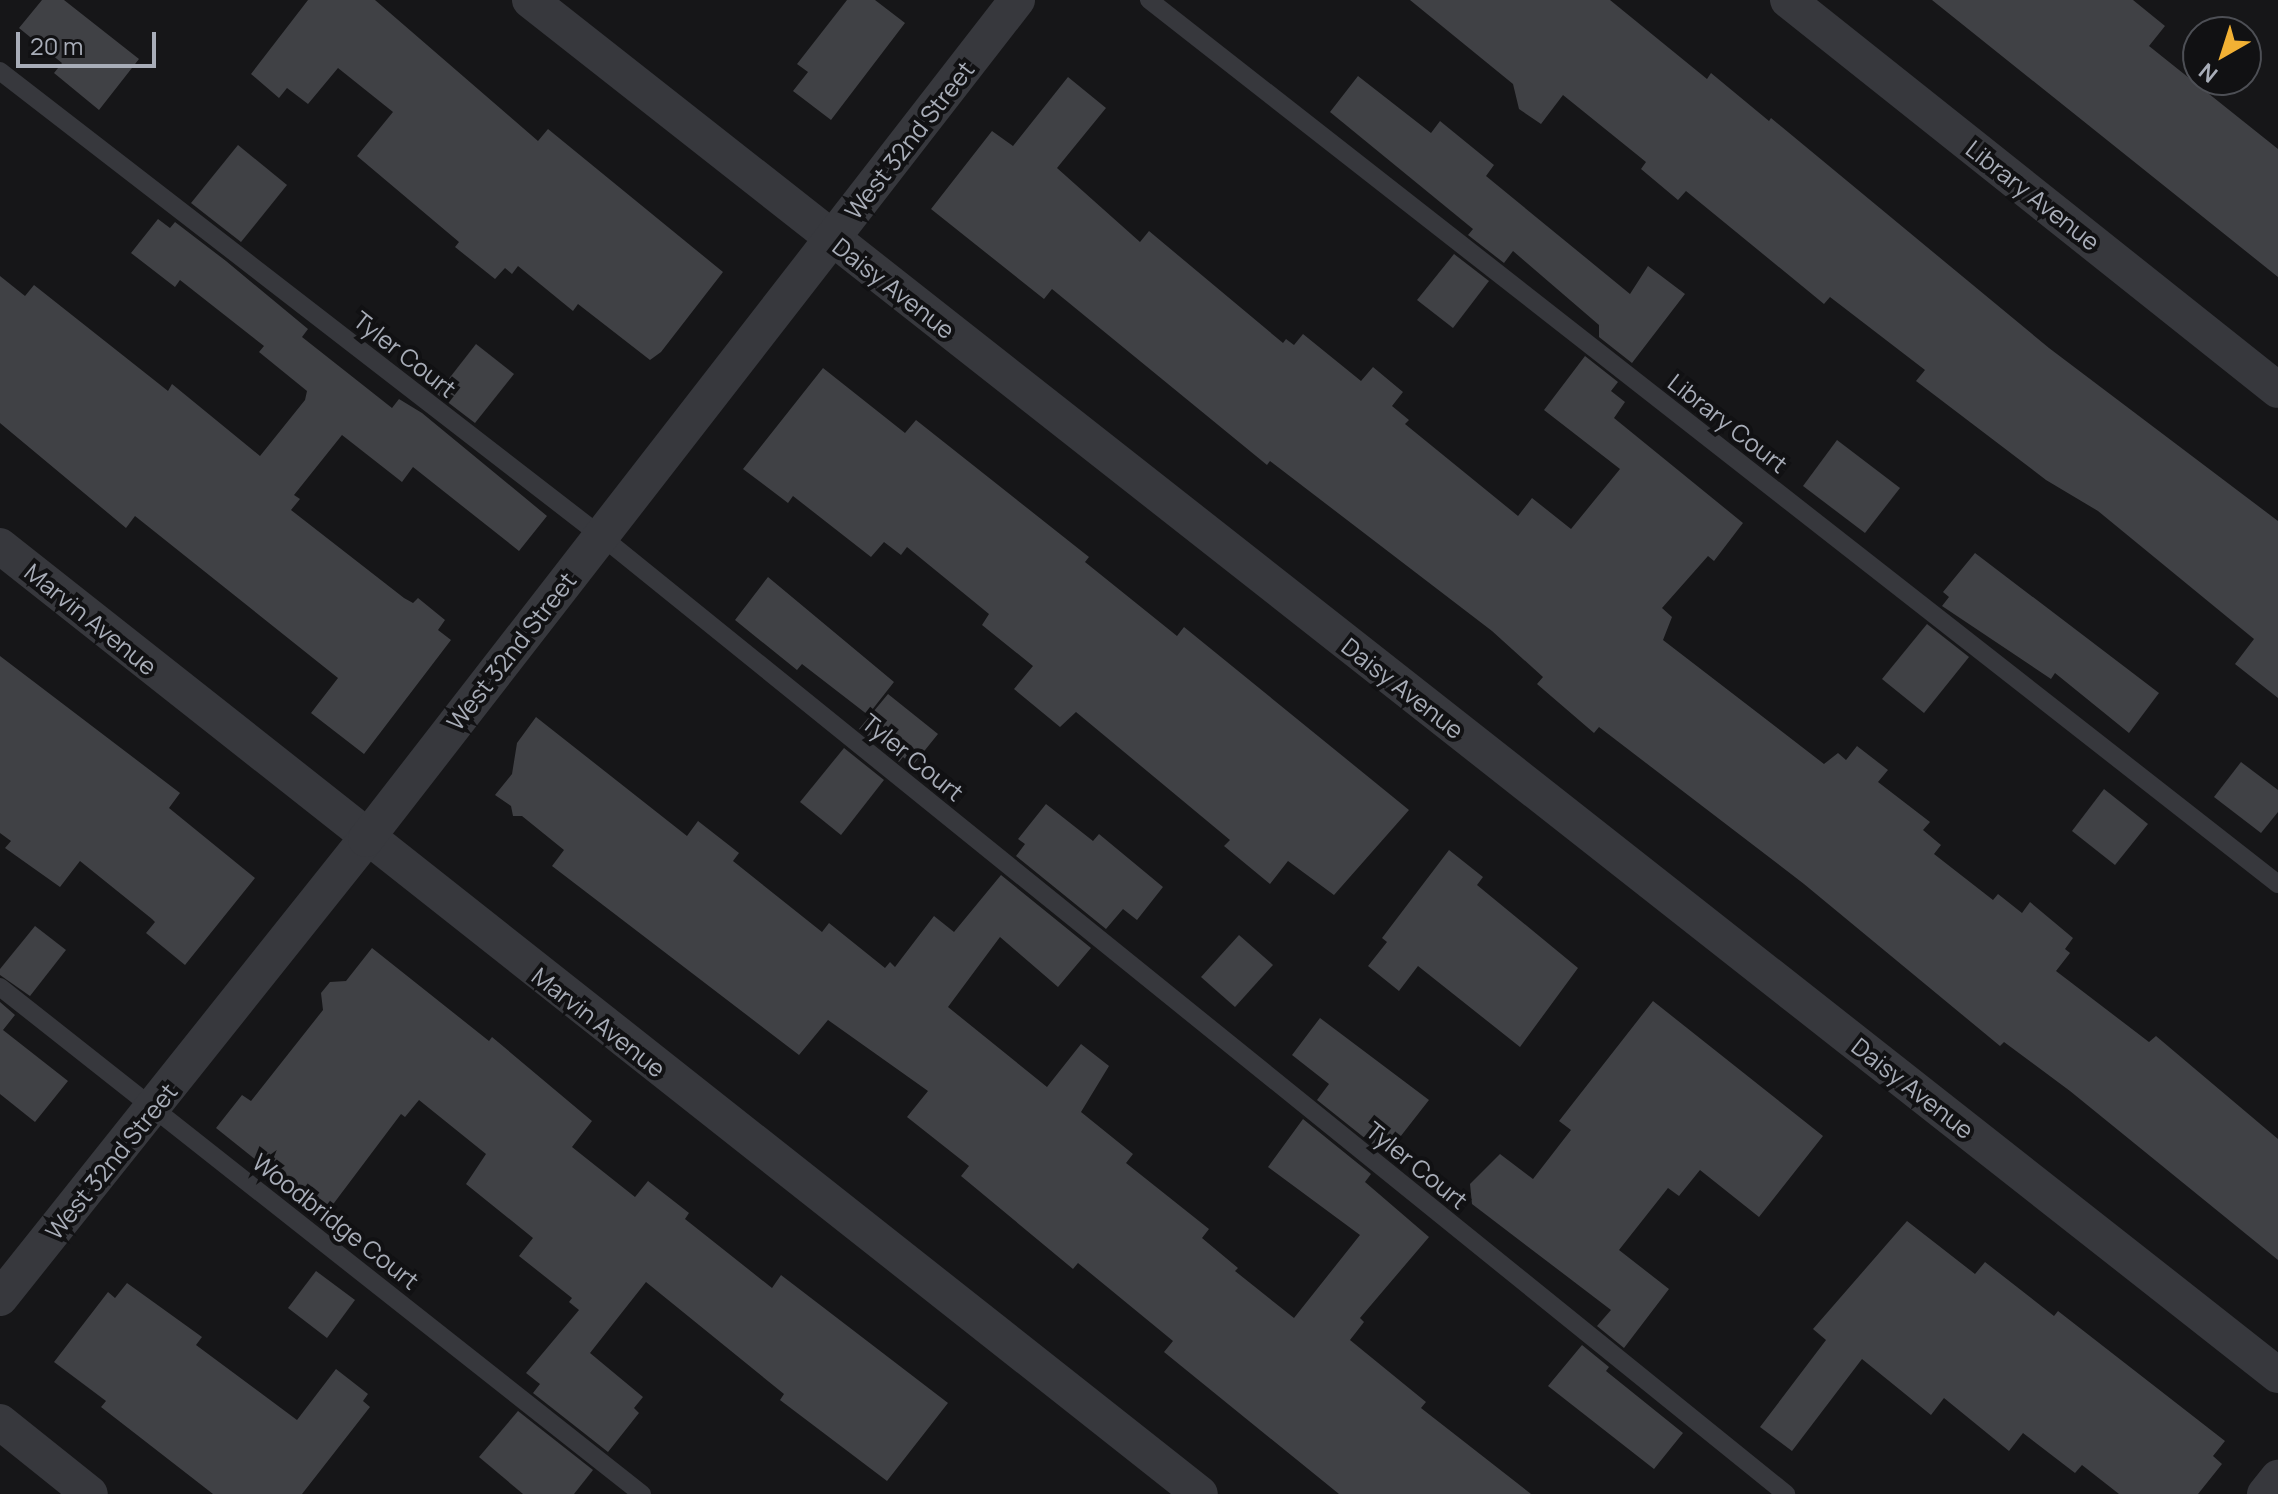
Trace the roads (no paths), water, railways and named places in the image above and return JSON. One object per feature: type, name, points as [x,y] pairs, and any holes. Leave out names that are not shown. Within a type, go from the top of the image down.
[{"type":"street","name":"Daisy Avenue","points":[[530,0],[2278,1375]]},
{"type":"street","name":"West 32nd Street","points":[[0,1298],[366,839],[1017,0]]},
{"type":"street","name":"Library Avenue","points":[[1788,0],[2278,390]]},
{"type":"street","name":"Marvin Avenue","points":[[0,546],[366,839],[1200,1494]]},
{"type":"street","points":[[0,1422],[90,1494]]},
{"type":"street","points":[[2265,1494],[2278,1478]]},
{"type":"lane","name":"Library Court","points":[[1149,0],[2278,884]]},
{"type":"lane","name":"Tyler Court","points":[[0,71],[601,536],[1786,1494]]},
{"type":"lane","name":"Woodbridge Court","points":[[0,987],[642,1494]]}]
